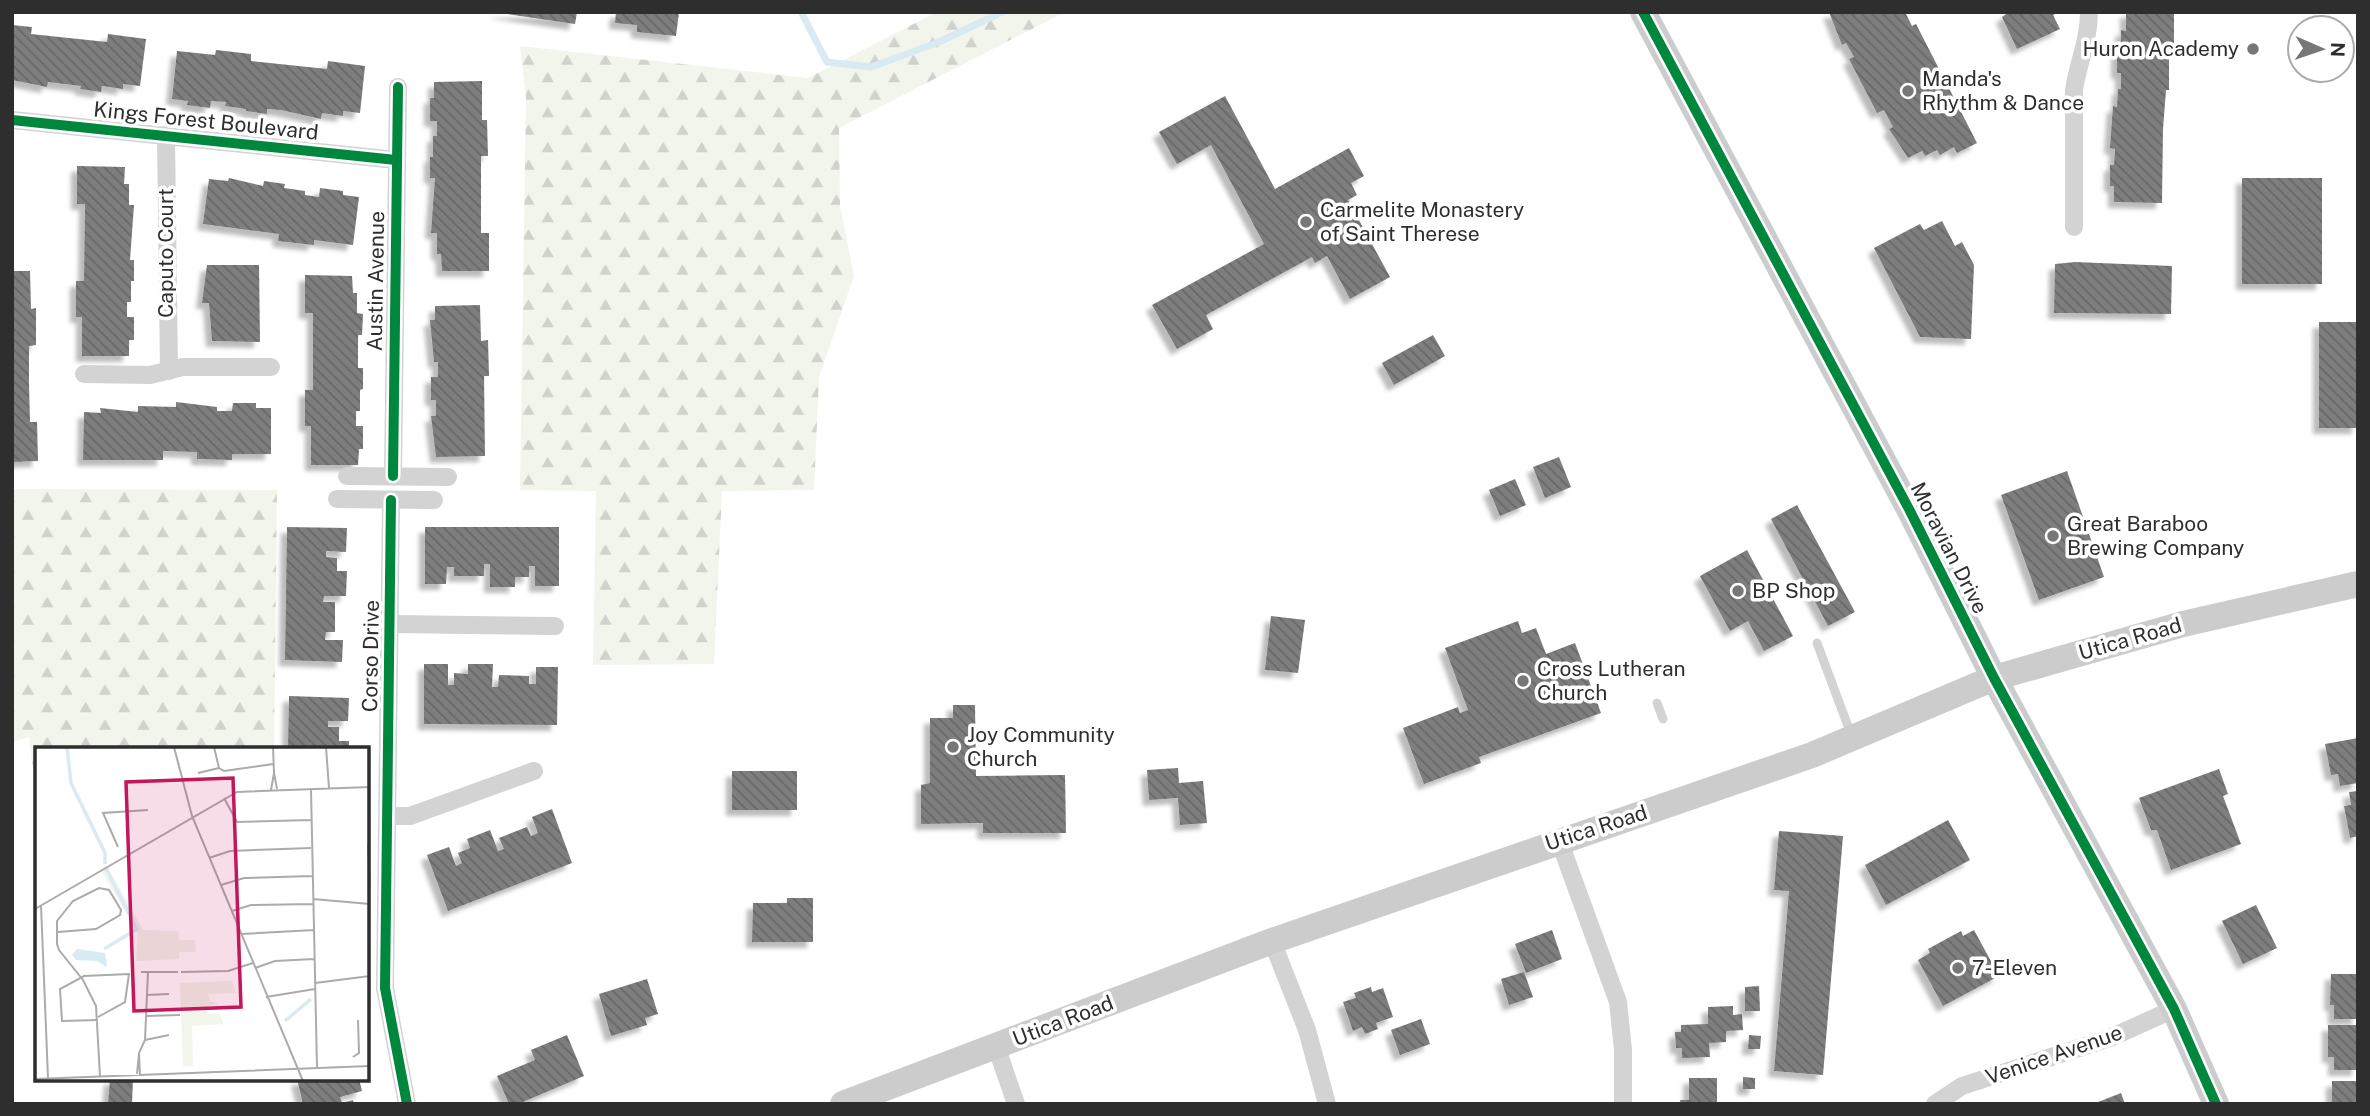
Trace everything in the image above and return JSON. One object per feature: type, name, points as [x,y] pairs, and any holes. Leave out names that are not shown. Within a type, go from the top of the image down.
[{"type":"main road","name":"Moravian Drive","points":[[1643,12],[1909,509],[1994,678],[2174,1009],[2216,1104]]},
{"type":"main road","name":"Utica Road","points":[[843,1104],[1272,941],[1559,840],[1680,801],[1852,738],[1994,678],[2183,624],[2358,584]]},
{"type":"street","points":[[2074,227],[2074,90],[2077,70],[2086,47],[2089,12]]},
{"type":"street","name":"Austin Avenue","points":[[393,476],[398,87]]},
{"type":"street","name":"Kings Forest Boulevard","points":[[12,120],[396,160]]},
{"type":"street","name":"Caputo Court","points":[[166,135],[169,371]]},
{"type":"street","points":[[84,374],[150,375],[183,367],[271,367]]},
{"type":"street","points":[[346,475],[447,477]]},
{"type":"street","points":[[337,499],[434,500]]},
{"type":"street","name":"Corso Drive","points":[[391,500],[385,988],[407,1104]]},
{"type":"street","name":"Corso Drive","points":[[391,624],[555,626]]},
{"type":"street","points":[[388,816],[410,816],[534,771]]},
{"type":"street","points":[[1559,840],[1618,1002],[1623,1051],[1623,1104]]},
{"type":"street","points":[[1272,941],[1307,1030],[1328,1104]]},
{"type":"street","name":"Venice Avenue","points":[[1935,1104],[1962,1086],[2110,1038],[2174,1009]]},
{"type":"street","points":[[996,1046],[1016,1104]]},
{"type":"lane","points":[[1817,643],[1852,738]]},
{"type":"lane","points":[[1657,703],[1663,719]]},
{"type":"green space","points":[[937,12],[1065,12],[839,128],[840,205],[854,276],[819,377],[814,490],[722,491],[714,664],[593,665],[596,491],[520,490],[526,97],[520,46],[808,78]]},
{"type":"green space","points":[[12,489],[277,490],[274,747],[35,747],[35,787],[29,737],[12,742]]},
{"type":"building","points":[[494,12],[577,12],[575,24]]},
{"type":"building","points":[[616,12],[679,12],[676,36],[637,32],[637,25],[615,23]]},
{"type":"building","name":"Manda's Rhythm & Dance","points":[[1829,12],[1905,12],[1912,26],[1916,24],[1977,143],[1957,153],[1954,147],[1940,155],[1937,150],[1925,156],[1922,151],[1908,158],[1889,129],[1893,127],[1884,110],[1877,113],[1849,59],[1854,57],[1846,43],[1842,45]]},
{"type":"building","points":[[2009,12],[2060,12],[2053,15],[2060,29],[2017,49],[2002,17]]},
{"type":"building","points":[[2126,12],[2174,12],[2174,52],[2169,52],[2169,90],[2166,90],[2163,129],[2162,203],[2114,202],[2114,186],[2110,186],[2110,165],[2114,165],[2115,149],[2110,148],[2113,106],[2117,107],[2118,89],[2121,89],[2121,73],[2117,73],[2117,52],[2121,52],[2121,30],[2126,31]]},
{"type":"building","points":[[12,25],[32,27],[31,34],[107,42],[108,34],[146,39],[140,86],[123,84],[123,89],[102,86],[101,92],[80,89],[81,86],[48,82],[47,87],[12,80]]},
{"type":"building","points":[[216,50],[251,54],[251,61],[327,69],[328,61],[365,66],[360,113],[343,111],[343,116],[322,113],[321,119],[281,110],[267,109],[267,114],[246,111],[225,106],[226,102],[211,101],[210,108],[187,105],[188,101],[172,99],[177,51],[215,55]]},
{"type":"building","points":[[482,81],[482,120],[487,120],[488,156],[481,156],[481,233],[489,233],[489,271],[442,271],[441,254],[437,254],[437,233],[431,233],[435,178],[430,178],[430,157],[433,157],[433,136],[437,136],[437,121],[430,121],[430,98],[434,98],[434,82]]},
{"type":"building","name":"Carmelite Monastery of Saint Therese","points":[[1225,96],[1275,189],[1349,148],[1364,176],[1351,183],[1357,195],[1348,200],[1390,277],[1350,299],[1327,256],[1315,263],[1312,257],[1206,315],[1213,329],[1177,349],[1152,305],[1264,244],[1211,145],[1177,164],[1159,132]]},
{"type":"building","points":[[77,166],[125,167],[124,184],[129,184],[129,205],[134,205],[130,260],[134,260],[134,281],[131,281],[131,302],[127,302],[127,317],[134,317],[134,340],[129,340],[129,356],[82,356],[82,317],[76,317],[76,281],[84,281],[85,204],[77,204]]},
{"type":"building","points":[[229,178],[263,186],[264,181],[285,184],[284,188],[305,191],[305,195],[319,197],[320,188],[343,191],[343,195],[359,197],[353,245],[314,240],[314,245],[278,241],[279,234],[203,224],[209,179],[228,181]]},
{"type":"building","points":[[2242,178],[2322,178],[2322,284],[2242,284]]},
{"type":"building","points":[[1942,221],[1955,246],[1962,242],[1974,265],[1971,339],[1920,337],[1874,248],[1920,224],[1924,230]]},
{"type":"building","points":[[2075,262],[2172,266],[2171,314],[2054,313],[2055,264]]},
{"type":"building","points":[[207,265],[259,265],[260,342],[212,341],[209,303],[202,303]]},
{"type":"building","points":[[12,271],[30,271],[31,309],[36,308],[36,345],[29,346],[29,384],[30,422],[37,422],[38,461],[12,462]]},
{"type":"building","points":[[305,275],[352,276],[353,293],[357,293],[357,313],[363,314],[362,335],[358,335],[358,368],[363,368],[363,389],[360,390],[360,411],[356,411],[356,426],[363,426],[363,449],[359,449],[358,465],[311,465],[311,426],[305,426],[305,390],[313,390],[313,313],[305,313]]},
{"type":"building","points":[[480,305],[481,341],[488,340],[489,376],[484,376],[485,456],[436,457],[431,416],[436,416],[436,400],[431,400],[431,377],[438,377],[438,362],[434,362],[430,320],[435,320],[435,306]]},
{"type":"building","points":[[2319,322],[2358,322],[2358,428],[2319,428]]},
{"type":"building","points":[[1433,335],[1445,356],[1394,385],[1382,363]]},
{"type":"building","points":[[176,402],[217,407],[217,411],[232,411],[233,403],[256,403],[256,408],[271,408],[271,454],[232,454],[232,460],[197,459],[197,452],[163,451],[163,460],[83,460],[84,412],[101,413],[100,408],[138,412],[138,406],[176,407]]},
{"type":"building","points":[[1559,457],[1571,487],[1545,498],[1533,467]]},
{"type":"building","name":"Great Baraboo Brewing Company","points":[[2067,471],[2104,577],[2039,600],[2001,495]]},
{"type":"building","points":[[1515,479],[1526,505],[1500,516],[1489,490]]},
{"type":"building","points":[[1797,505],[1855,612],[1828,626],[1771,519]]},
{"type":"building","points":[[287,527],[347,528],[346,552],[326,551],[326,557],[337,558],[337,571],[347,571],[346,596],[324,596],[323,602],[335,602],[335,632],[326,632],[325,640],[343,640],[342,662],[285,660]]},
{"type":"building","points":[[425,527],[559,527],[559,586],[535,586],[535,566],[529,566],[529,577],[515,577],[515,587],[490,587],[490,564],[484,564],[484,576],[454,576],[454,567],[447,567],[446,584],[425,584]]},
{"type":"building","name":"BP Shop","points":[[1747,550],[1793,636],[1764,651],[1748,621],[1730,631],[1700,576]]},
{"type":"building","points":[[1271,616],[1305,620],[1298,673],[1265,670]]},
{"type":"building","name":"Cross Lutheran Church","points":[[1518,621],[1522,633],[1536,628],[1546,654],[1575,643],[1601,713],[1479,757],[1481,763],[1424,784],[1403,728],[1458,707],[1460,713],[1468,710],[1445,648]]},
{"type":"building","points":[[424,664],[448,664],[448,685],[454,685],[454,673],[468,674],[468,664],[493,664],[492,687],[498,687],[499,675],[529,676],[529,684],[536,684],[536,667],[558,667],[557,725],[424,724]]},
{"type":"building","points":[[289,696],[349,698],[348,721],[328,721],[328,727],[339,727],[339,741],[349,741],[349,747],[288,747]]},
{"type":"building","name":"Joy Community Church","points":[[953,705],[975,705],[976,776],[1065,775],[1066,833],[983,833],[983,823],[921,824],[921,785],[930,783],[930,718],[953,718]]},
{"type":"building","points":[[2358,738],[2358,783],[2340,786],[2338,774],[2331,775],[2325,744]]},
{"type":"building","points":[[1178,768],[1179,783],[1203,781],[1207,823],[1180,825],[1178,798],[1149,800],[1147,770]]},
{"type":"building","points":[[2219,769],[2228,794],[2223,796],[2241,844],[2171,870],[2157,830],[2151,830],[2139,798]]},
{"type":"building","points":[[732,771],[797,771],[797,810],[732,810]]},
{"type":"building","points":[[2358,791],[2358,836],[2350,838],[2344,806],[2351,805],[2349,792]]},
{"type":"building","points":[[552,809],[572,863],[448,911],[427,855],[449,847],[456,866],[462,863],[458,853],[470,848],[467,839],[490,830],[498,851],[504,849],[499,838],[527,827],[531,836],[538,833],[532,817]]},
{"type":"building","points":[[1948,820],[1970,860],[1886,905],[1865,865]]},
{"type":"building","points":[[1779,831],[1843,836],[1823,1075],[1774,1071],[1789,891],[1774,890]]},
{"type":"building","points":[[787,898],[813,898],[813,942],[752,942],[753,903],[787,903]]},
{"type":"building","points":[[2256,905],[2277,948],[2243,964],[2222,921]]},
{"type":"building","points":[[1552,930],[1562,959],[1526,973],[1515,944]]},
{"type":"building","name":"7-Eleven","points":[[1974,930],[1999,976],[1943,1006],[1918,960],[1930,953],[1928,949],[1961,931],[1963,936]]},
{"type":"building","points":[[1524,972],[1533,997],[1509,1005],[1501,979]]},
{"type":"building","points":[[2331,974],[2358,974],[2358,1019],[2334,1019],[2334,1005],[2330,1005]]},
{"type":"building","points":[[647,979],[658,1014],[645,1018],[647,1025],[611,1036],[599,994]]},
{"type":"building","points":[[1759,986],[1760,1011],[1745,1011],[1745,987]]},
{"type":"building","points":[[1371,987],[1372,992],[1383,988],[1393,1017],[1376,1023],[1378,1029],[1365,1034],[1362,1027],[1353,1031],[1343,1002],[1356,998],[1354,993]]},
{"type":"building","points":[[1733,1006],[1733,1015],[1742,1014],[1743,1030],[1726,1031],[1726,1042],[1709,1043],[1710,1057],[1682,1058],[1682,1048],[1676,1048],[1675,1032],[1681,1032],[1681,1025],[1708,1024],[1708,1007]]},
{"type":"building","points":[[1421,1019],[1430,1044],[1400,1055],[1391,1030]]},
{"type":"building","points":[[2328,1025],[2358,1025],[2358,1070],[2334,1070],[2334,1057],[2328,1057]]},
{"type":"building","points":[[567,1035],[584,1076],[518,1104],[509,1104],[497,1076],[535,1060],[531,1050]]},
{"type":"building","points":[[1749,1035],[1761,1036],[1760,1049],[1748,1049]]},
{"type":"building","points":[[1743,1077],[1755,1078],[1755,1089],[1743,1089]]},
{"type":"building","points":[[1689,1078],[1717,1078],[1717,1102],[1681,1104],[1680,1100],[1689,1100]]},
{"type":"building","points":[[110,1081],[133,1081],[132,1104],[108,1104]]},
{"type":"building","points":[[297,1081],[360,1081],[362,1091],[340,1097],[342,1103],[353,1100],[354,1104],[303,1104]]},
{"type":"building","points":[[2332,1081],[2358,1081],[2358,1104],[2332,1104]]},
{"type":"building","points":[[2121,1093],[2125,1104],[2093,1104]]},
{"type":"waterway","points":[[801,12],[827,62],[871,67],[939,42],[1002,12]]},
{"type":"cycle path","points":[[1643,12],[1909,509],[1994,678],[2174,1009],[2216,1104]]},
{"type":"cycle path","points":[[393,476],[398,87]]},
{"type":"cycle path","points":[[12,120],[396,160]]},
{"type":"cycle path","points":[[391,500],[385,988],[407,1104]]},
{"type":"place","name":"Huron Academy","points":[[2253,49]]},
{"type":"place","name":"Manda's Rhythm & Dance","points":[[1908,91]]},
{"type":"place","name":"Carmelite Monastery of Saint Therese","points":[[1306,222]]},
{"type":"place","name":"Great Baraboo Brewing Company","points":[[2053,536]]},
{"type":"place","name":"BP Shop","points":[[1738,591]]},
{"type":"place","name":"Cross Lutheran Church","points":[[1523,681]]},
{"type":"place","name":"Joy Community Church","points":[[953,747]]},
{"type":"place","name":"7-Eleven","points":[[1958,968]]}]
